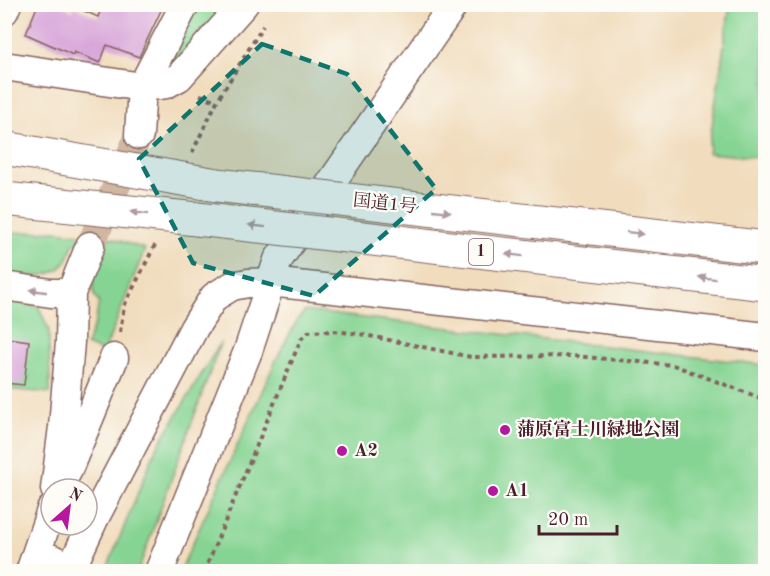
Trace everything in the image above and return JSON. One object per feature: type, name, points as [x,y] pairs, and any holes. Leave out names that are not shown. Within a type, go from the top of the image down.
[{"type":"highway","points":[[4,148],[217,185]]},
{"type":"highway","name":"国道1号","points":[[4,161],[765,248]]},
{"type":"highway","name":"国道1号","points":[[4,199],[765,284]]},
{"type":"highway","points":[[4,208],[63,205]]},
{"type":"street","points":[[4,11],[7,4]]},
{"type":"street","points":[[185,4],[142,87],[139,135],[174,89],[189,86],[255,13]]},
{"type":"street","points":[[159,572],[248,351],[278,260],[454,4]]},
{"type":"street","points":[[4,66],[142,87],[166,84],[189,86]]},
{"type":"street","points":[[58,477],[70,342],[71,293],[90,246]]},
{"type":"street","points":[[42,537],[34,562],[72,567],[100,508],[194,328],[214,297],[232,286],[270,282],[765,337]]},
{"type":"street","points":[[4,286],[51,293],[71,293]]},
{"type":"street","points":[[62,477],[114,358]]},
{"type":"path","points":[[191,156],[255,13]]},
{"type":"path","points":[[189,86],[217,101]]},
{"type":"path","points":[[124,306],[155,244]]},
{"type":"path","points":[[204,572],[301,339],[308,332],[333,331],[360,334],[471,357],[574,356],[673,365],[765,400]]},
{"type":"highlighted area","points":[[262,44],[347,74],[436,189],[314,296],[193,263],[139,159]]},
{"type":"green space","points":[[199,5],[229,5],[166,74],[168,59]]},
{"type":"green space","points":[[730,5],[765,5],[765,158],[708,153]]},
{"type":"green space","points":[[56,231],[112,238],[145,249],[104,352],[86,345],[95,323],[99,303],[94,295],[93,278],[106,244],[73,243],[64,265],[48,274],[5,275],[5,233]]},
{"type":"green space","points":[[4,300],[39,307],[49,331],[50,393],[5,389]]},
{"type":"green space","name":"蒲原富士川緑地公園","points":[[305,311],[765,365],[765,571],[180,571],[277,358],[298,319]]},
{"type":"green space","points":[[221,342],[138,571],[106,571],[155,451]]},
{"type":"building","points":[[38,4],[58,4],[73,11],[75,7],[98,17],[103,4],[164,4],[139,57],[107,45],[100,63],[74,52],[73,55],[26,34]]},
{"type":"building","points":[[7,338],[29,341],[24,385],[4,383]]},
{"type":"tunnel","points":[[90,246],[139,135]]},
{"type":"place","name":"蒲原富士川緑地公園","points":[[505,430]]},
{"type":"place","name":"A2","points":[[342,451]]},
{"type":"place","name":"A1","points":[[493,491]]}]
